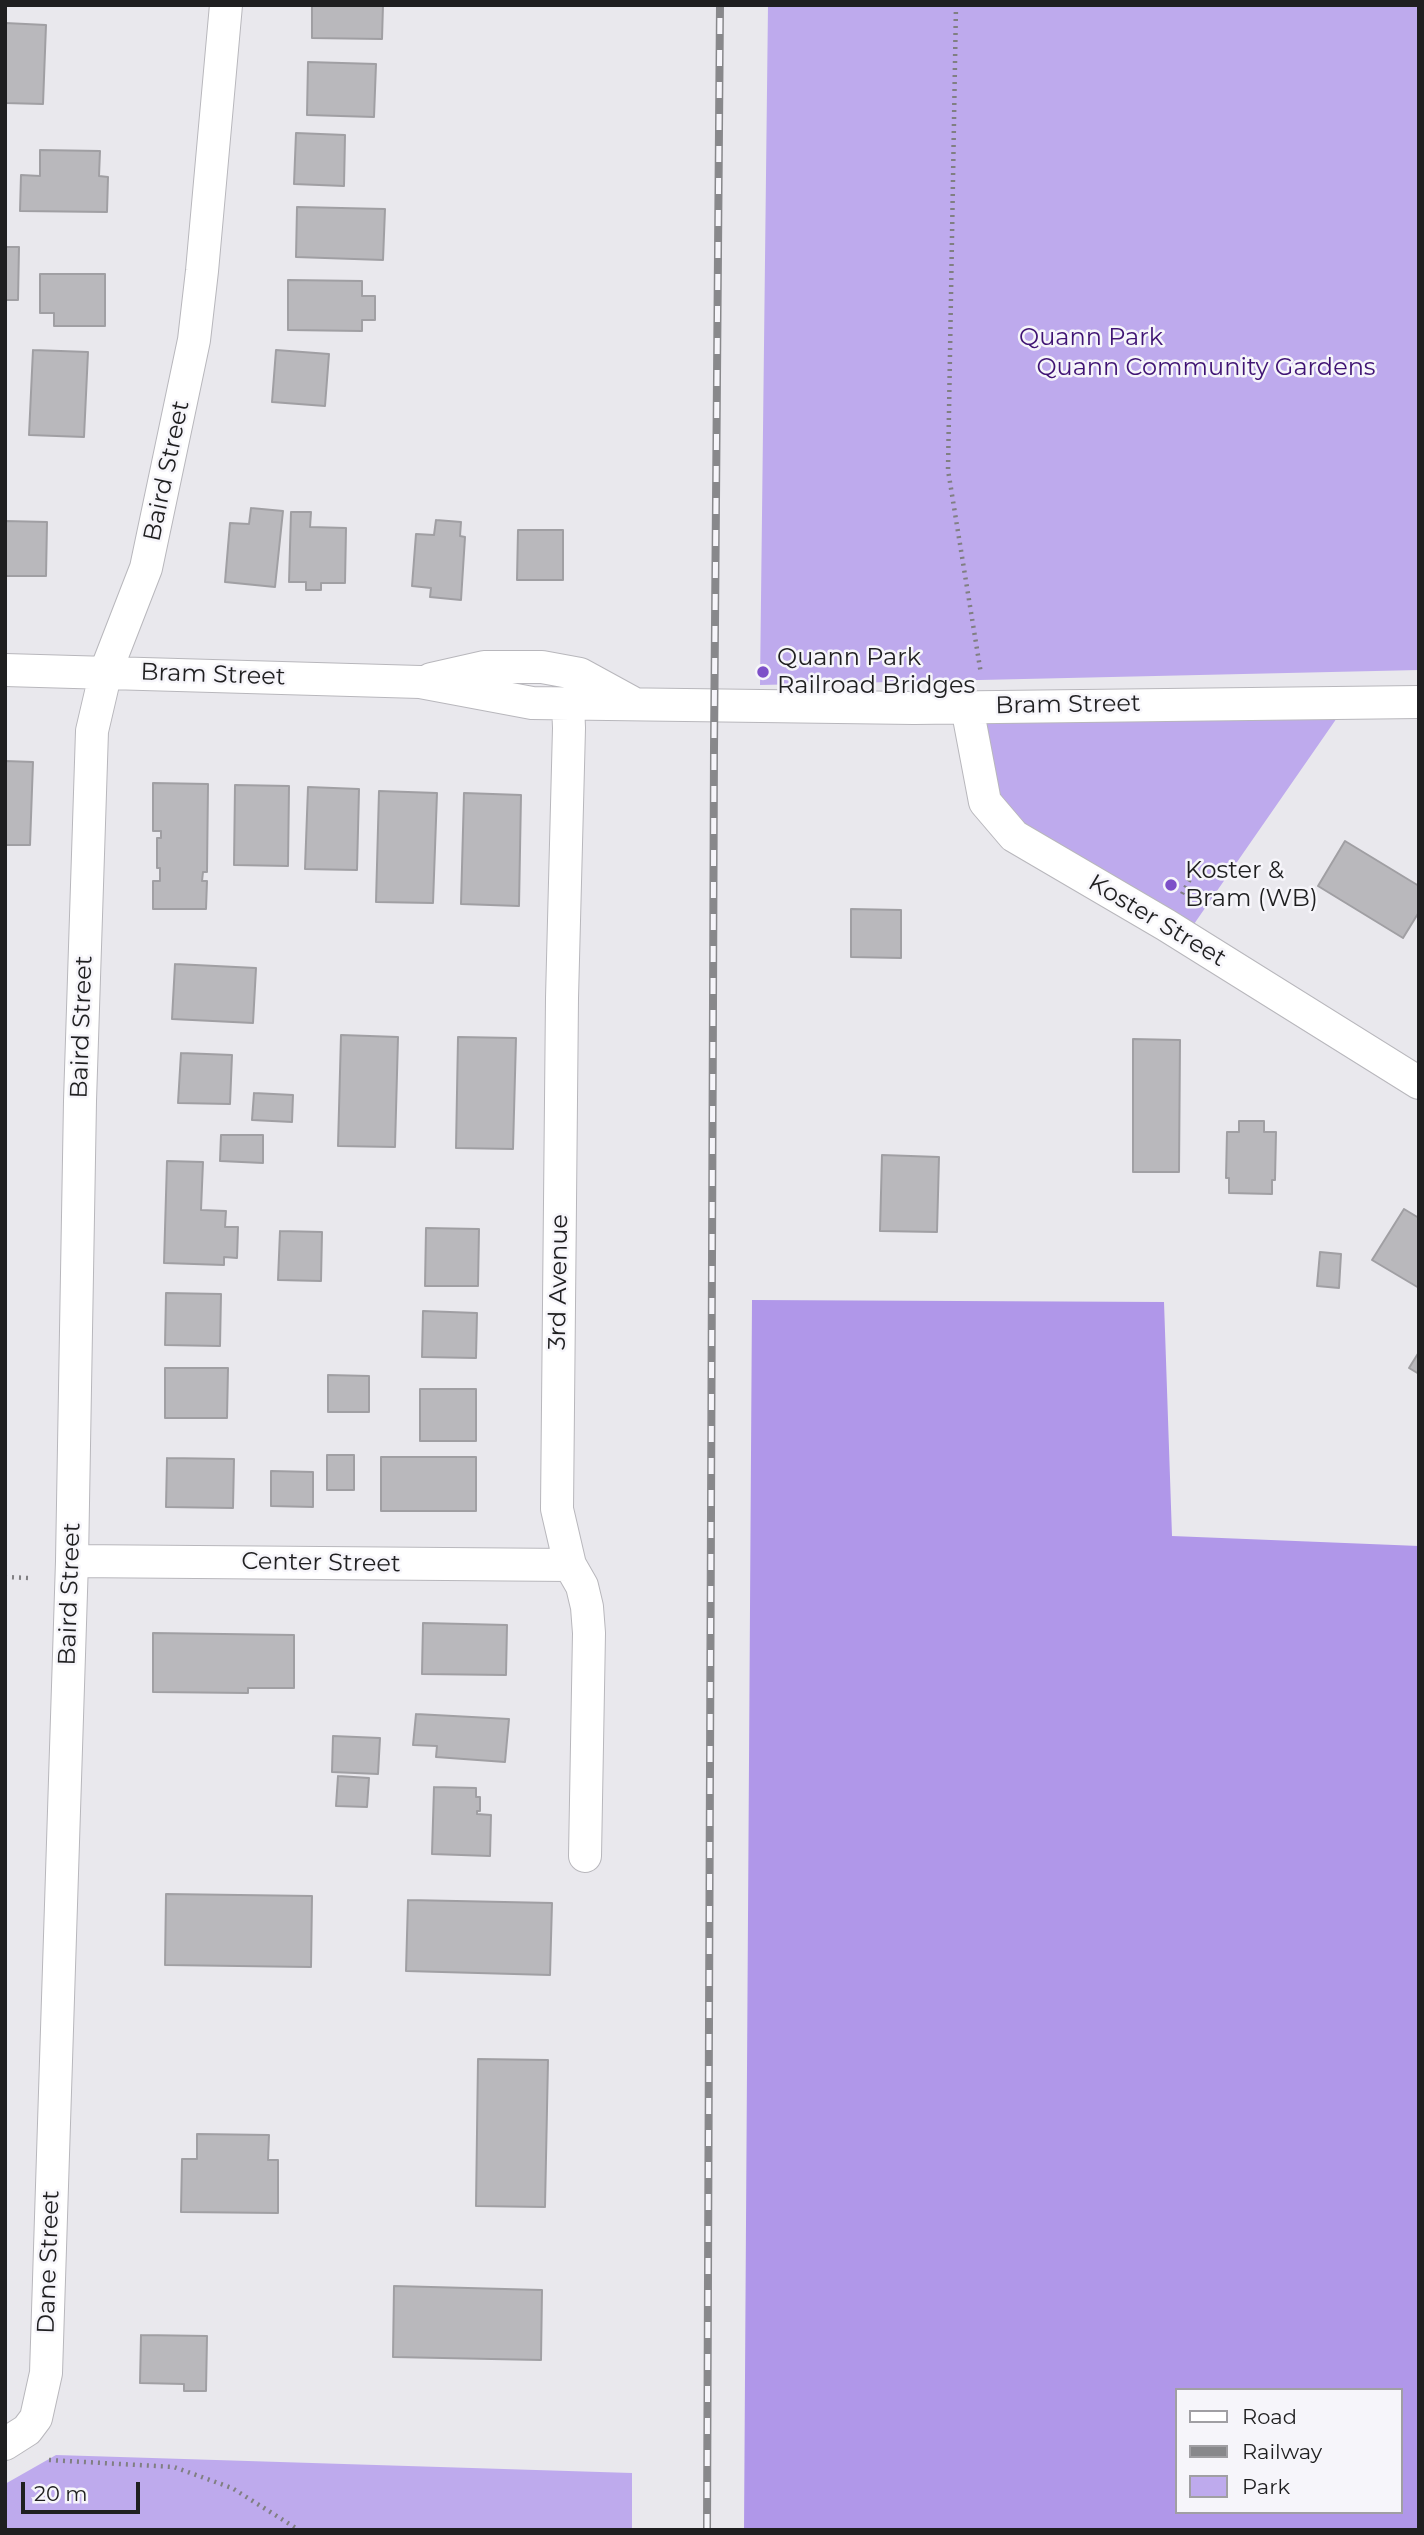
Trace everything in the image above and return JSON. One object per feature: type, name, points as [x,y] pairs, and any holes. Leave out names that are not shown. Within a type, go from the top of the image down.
[{"type":"street","name":"Baird Street","points":[[55,2064],[72,1561],[79,1101],[89,766],[92,731],[106,671],[146,568],[194,340],[226,5]]},
{"type":"street","name":"Bram Street","points":[[420,682],[484,667],[542,667],[580,674],[634,704]]},
{"type":"street","name":"Bram Street","points":[[5,670],[420,682],[532,703],[976,707],[1419,702]]},
{"type":"street","name":"3rd Avenue","points":[[568,703],[557,1509],[570,1565],[582,1586],[587,1607],[589,1633],[585,1856]]},
{"type":"street","name":"Koster Street","points":[[976,707],[985,802],[1014,836],[1166,925],[1419,1083]]},
{"type":"street","name":"Center Street","points":[[72,1561],[570,1565]]},
{"type":"street","name":"Dane Street","points":[[5,2444],[27,2430],[36,2418],[46,2374],[55,2064]]},
{"type":"path","points":[[956,5],[948,470],[976,707]]},
{"type":"path","points":[[5,1577],[29,1578]]},
{"type":"path","points":[[49,2460],[174,2467],[232,2487],[299,2530]]},
{"type":"green space","name":"Quann Park","points":[[768,5],[1419,5],[1419,670],[760,685]]},
{"type":"green space","points":[[1348,702],[1185,937],[1014,836],[967,707]]},
{"type":"green space","points":[[56,2455],[632,2473],[632,2530],[5,2530],[5,2484]]},
{"type":"shaded area","points":[[752,1300],[1164,1302],[1172,1536],[1419,1546],[1419,2530],[744,2530]]},
{"type":"building","points":[[312,5],[383,5],[382,39],[312,38]]},
{"type":"building","points":[[5,23],[46,25],[43,104],[5,103]]},
{"type":"building","points":[[308,62],[376,64],[374,117],[307,115]]},
{"type":"building","points":[[296,133],[345,135],[344,186],[294,184]]},
{"type":"building","points":[[40,150],[100,151],[99,176],[108,177],[107,212],[20,211],[21,175],[40,176]]},
{"type":"building","points":[[297,207],[385,209],[383,260],[296,257]]},
{"type":"building","points":[[5,247],[19,247],[18,300],[5,300]]},
{"type":"building","points":[[40,274],[105,274],[105,326],[54,326],[54,313],[40,313]]},
{"type":"building","points":[[288,280],[362,281],[362,296],[375,296],[375,320],[362,320],[362,331],[288,330]]},
{"type":"building","points":[[33,350],[88,352],[84,437],[29,435]]},
{"type":"building","points":[[276,350],[329,354],[325,406],[272,402]]},
{"type":"building","points":[[251,508],[283,511],[275,587],[225,582],[230,523],[249,524]]},
{"type":"building","points":[[291,512],[311,512],[310,527],[346,528],[345,583],[321,583],[321,590],[306,590],[306,582],[289,582]]},
{"type":"building","points":[[436,520],[461,522],[460,536],[465,537],[461,600],[430,597],[431,588],[412,586],[416,534],[434,535]]},
{"type":"building","points":[[5,521],[47,522],[46,576],[5,576]]},
{"type":"building","points":[[518,530],[563,530],[563,580],[517,580]]},
{"type":"building","points":[[5,761],[33,762],[30,845],[5,845]]},
{"type":"building","points":[[153,783],[208,784],[207,872],[203,872],[202,881],[207,881],[206,909],[153,909],[153,881],[160,881],[157,838],[161,838],[161,831],[153,831]]},
{"type":"building","points":[[235,785],[289,786],[288,866],[234,865]]},
{"type":"building","points":[[308,787],[359,789],[357,870],[305,869]]},
{"type":"building","points":[[379,791],[437,793],[433,903],[376,902]]},
{"type":"building","points":[[464,793],[521,795],[519,906],[461,904]]},
{"type":"building","points":[[1345,841],[1419,886],[1419,912],[1403,938],[1318,886]]},
{"type":"building","points":[[851,909],[901,910],[901,958],[851,957]]},
{"type":"building","points":[[175,964],[256,968],[253,1023],[172,1019]]},
{"type":"building","points":[[341,1035],[398,1037],[395,1147],[338,1146]]},
{"type":"building","points":[[458,1037],[516,1038],[513,1149],[456,1148]]},
{"type":"building","points":[[1133,1039],[1180,1040],[1179,1172],[1133,1172]]},
{"type":"building","points":[[181,1053],[232,1055],[230,1104],[178,1103]]},
{"type":"building","points":[[254,1093],[293,1095],[292,1122],[252,1120]]},
{"type":"building","points":[[1239,1121],[1264,1121],[1264,1132],[1276,1132],[1272,1194],[1229,1193],[1229,1178],[1226,1178],[1227,1132],[1239,1132]]},
{"type":"building","points":[[221,1135],[263,1135],[263,1163],[220,1161]]},
{"type":"building","points":[[882,1155],[939,1157],[937,1232],[880,1231]]},
{"type":"building","points":[[167,1161],[203,1162],[201,1210],[226,1211],[225,1227],[238,1227],[237,1258],[224,1257],[224,1265],[164,1263]]},
{"type":"building","points":[[1404,1209],[1419,1218],[1419,1288],[1372,1260]]},
{"type":"building","points":[[426,1228],[479,1229],[478,1286],[425,1286]]},
{"type":"building","points":[[280,1231],[322,1232],[321,1281],[278,1280]]},
{"type":"building","points":[[1320,1252],[1341,1254],[1339,1288],[1317,1286]]},
{"type":"building","points":[[166,1293],[221,1294],[220,1346],[165,1345]]},
{"type":"building","points":[[423,1311],[477,1313],[476,1358],[422,1357]]},
{"type":"building","points":[[1419,1352],[1419,1374],[1409,1368]]},
{"type":"building","points":[[165,1368],[228,1368],[227,1418],[165,1418]]},
{"type":"building","points":[[328,1375],[369,1376],[369,1412],[328,1412]]},
{"type":"building","points":[[420,1389],[476,1389],[476,1441],[420,1441]]},
{"type":"building","points":[[327,1455],[354,1455],[354,1490],[327,1490]]},
{"type":"building","points":[[381,1457],[476,1457],[476,1511],[381,1511]]},
{"type":"building","points":[[167,1458],[234,1459],[233,1508],[166,1507]]},
{"type":"building","points":[[271,1471],[313,1472],[313,1507],[271,1506]]},
{"type":"building","points":[[423,1623],[507,1625],[506,1675],[422,1674]]},
{"type":"building","points":[[153,1633],[294,1635],[294,1688],[248,1688],[248,1693],[153,1692]]},
{"type":"building","points":[[416,1714],[509,1719],[505,1762],[436,1757],[437,1746],[413,1745]]},
{"type":"building","points":[[333,1736],[380,1738],[378,1774],[332,1772]]},
{"type":"building","points":[[338,1776],[369,1778],[367,1807],[336,1806]]},
{"type":"building","points":[[434,1787],[476,1788],[476,1797],[480,1797],[480,1811],[477,1811],[477,1814],[491,1815],[490,1856],[432,1854]]},
{"type":"building","points":[[166,1894],[312,1896],[311,1967],[165,1965]]},
{"type":"building","points":[[408,1900],[552,1903],[550,1975],[406,1971]]},
{"type":"building","points":[[478,2059],[548,2060],[545,2207],[476,2206]]},
{"type":"building","points":[[197,2134],[269,2135],[268,2160],[278,2160],[278,2213],[181,2212],[182,2159],[197,2159]]},
{"type":"building","points":[[394,2286],[542,2290],[541,2360],[393,2357]]},
{"type":"building","points":[[141,2335],[207,2336],[206,2391],[184,2391],[184,2384],[140,2383]]},
{"type":"railway","points":[[707,2530],[714,747],[720,5]]},
{"type":"place","name":"Quann Park Railroad Bridges","points":[[763,672]]},
{"type":"place","name":"Koster & Bram (WB)","points":[[1171,885]]},
{"type":"park label","name":"Quann Community Gardens","points":[[1206,368]]}]
